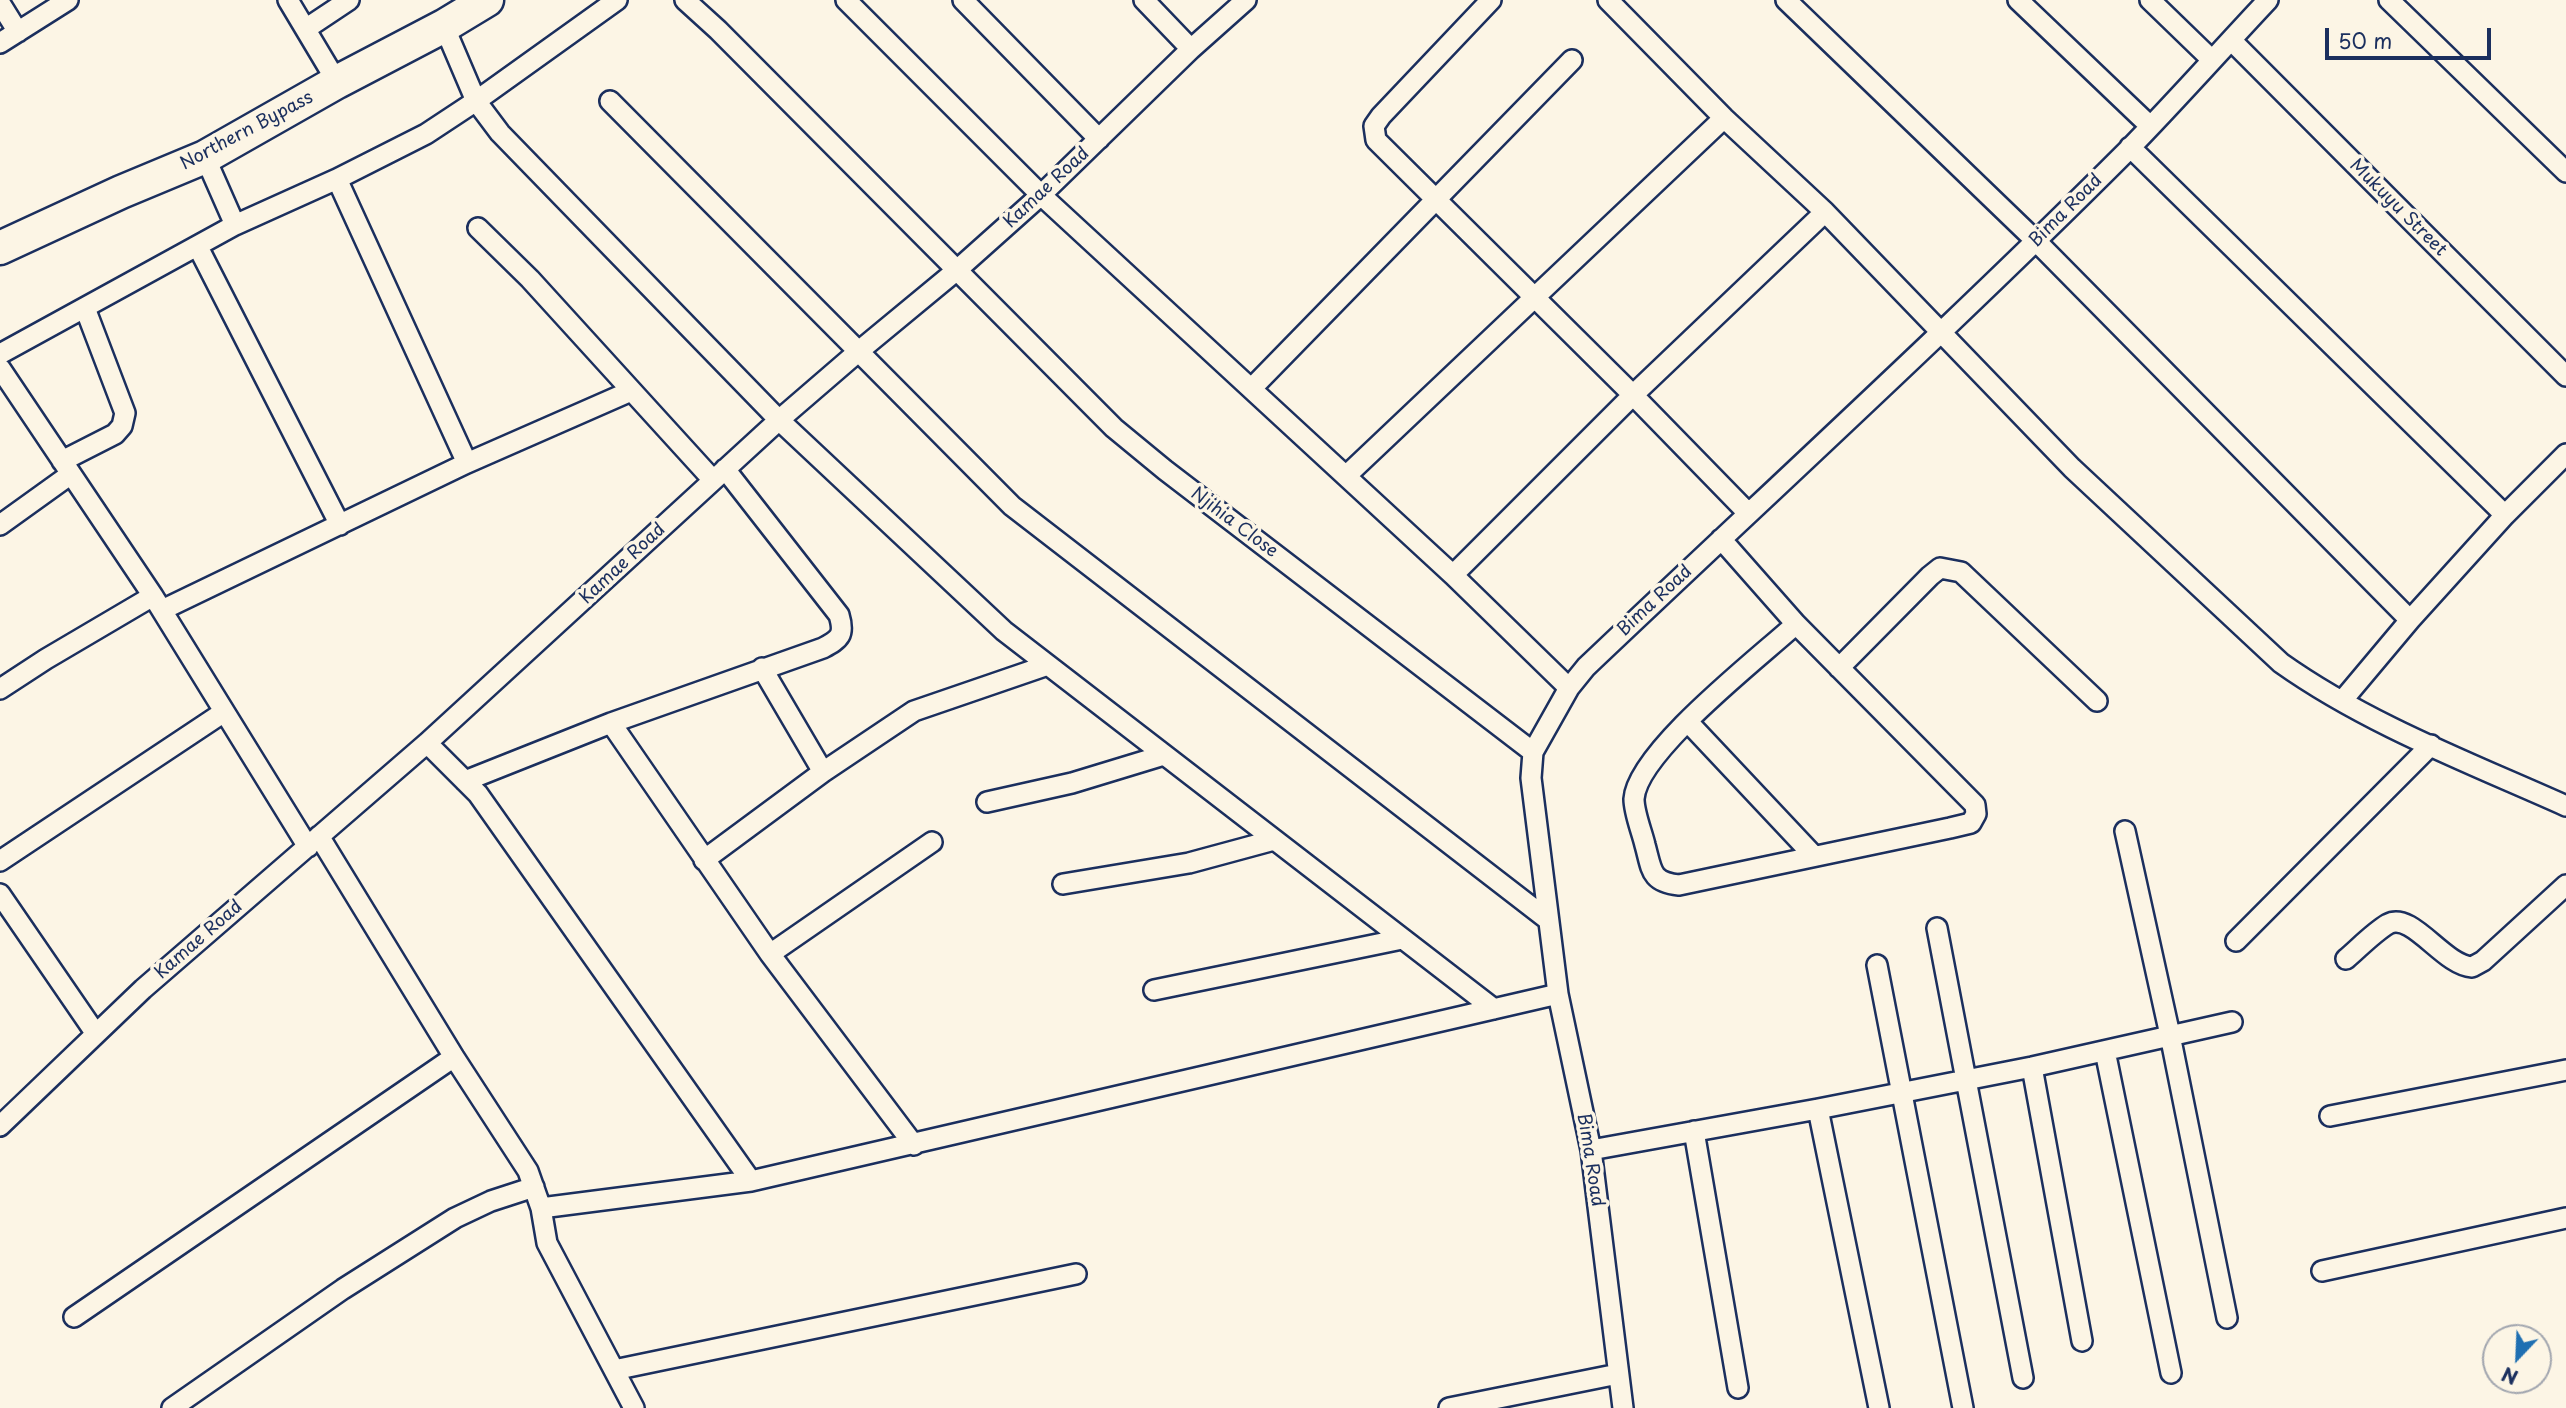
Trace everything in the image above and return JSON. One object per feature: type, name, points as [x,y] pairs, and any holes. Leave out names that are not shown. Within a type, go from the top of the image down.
[{"type":"main road","name":"Northern Bypass","points":[[0,247],[121,192],[205,158],[487,0]]},
{"type":"street","points":[[0,43],[68,0]]},
{"type":"street","points":[[288,0],[337,82]]},
{"type":"street","points":[[307,28],[349,0]]},
{"type":"street","points":[[0,354],[235,225],[337,179],[426,134],[617,0]]},
{"type":"street","name":"Njihia Close","points":[[685,0],[718,30],[1079,394],[1145,454],[1533,752]]},
{"type":"street","points":[[846,0],[1041,195],[1454,575],[1569,688]]},
{"type":"street","points":[[962,0],[1099,139]]},
{"type":"street","points":[[1144,0],[1191,48]]},
{"type":"street","name":"Kamae Road","points":[[0,1126],[143,989],[428,743],[779,420],[957,270],[1041,195],[1191,48],[1246,0]]},
{"type":"street","points":[[1491,0],[1374,126],[1376,140],[1748,513]]},
{"type":"street","points":[[1608,0],[1724,117],[1825,212],[2072,468],[2281,663],[2315,687],[2342,701],[2566,806]]},
{"type":"street","points":[[1786,0],[2036,241],[2410,620]]},
{"type":"street","points":[[2018,0],[2150,125]]},
{"type":"street","points":[[2150,0],[2212,60]]},
{"type":"street","name":"Bima Road","points":[[1623,1408],[1591,1150],[1558,994],[1547,919],[1531,778],[1533,752],[1569,688],[1586,667],[1942,333],[2130,148],[2268,0]]},
{"type":"street","points":[[2389,0],[2566,172]]},
{"type":"street","points":[[0,3],[18,32]]},
{"type":"street","points":[[444,26],[476,101],[500,133],[779,420],[1004,631],[1494,1009]]},
{"type":"street","name":"Mukuyu Street","points":[[2231,40],[2566,376]]},
{"type":"street","points":[[1252,388],[1572,60]]},
{"type":"street","points":[[610,102],[1022,515],[1547,919]]},
{"type":"street","points":[[1346,475],[1724,117]]},
{"type":"street","points":[[2130,148],[2505,515]]},
{"type":"street","points":[[205,158],[235,225]]},
{"type":"street","points":[[337,179],[467,463]]},
{"type":"street","points":[[1454,575],[1633,396],[1825,212]]},
{"type":"street","points":[[466,782],[611,723],[823,648],[835,642],[843,627],[839,615],[719,475],[631,391],[530,279],[478,228]]},
{"type":"street","points":[[198,247],[340,525]]},
{"type":"street","points":[[0,525],[66,468],[115,434],[122,426],[125,413],[85,308]]},
{"type":"street","points":[[0,368],[157,603],[224,712],[314,841],[528,1171],[541,1208],[547,1243],[634,1408]]},
{"type":"street","points":[[0,689],[46,659],[157,603],[340,525],[467,463],[631,391]]},
{"type":"street","points":[[2342,701],[2410,620],[2505,515],[2566,454]]},
{"type":"street","points":[[1721,539],[1796,624],[1975,805],[1976,814],[1970,823],[1679,885],[1664,883],[1653,875],[1634,800],[1639,779],[1688,722],[1796,624]]},
{"type":"street","points":[[1839,668],[1930,576],[1940,568],[1950,568],[1961,572],[2097,701]]},
{"type":"street","points":[[704,860],[823,772],[914,711],[1048,665]]},
{"type":"street","points":[[762,668],[823,772]]},
{"type":"street","points":[[0,861],[224,712]]},
{"type":"street","points":[[1688,722],[1814,856]]},
{"type":"street","points":[[611,723],[770,954],[914,1145]]},
{"type":"street","points":[[428,743],[478,794],[751,1181]]},
{"type":"street","points":[[2236,941],[2431,745]]},
{"type":"street","points":[[987,802],[1072,783],[1164,755]]},
{"type":"street","points":[[2125,831],[2170,1035],[2227,1318]]},
{"type":"street","points":[[1063,884],[1189,863],[1274,840]]},
{"type":"street","points":[[770,954],[932,842]]},
{"type":"street","points":[[2346,959],[2391,922],[2401,922],[2411,926],[2454,963],[2472,967],[2483,961],[2566,886]]},
{"type":"street","points":[[0,894],[96,1034]]},
{"type":"street","points":[[1937,928],[2023,1378]]},
{"type":"street","points":[[1154,990],[1402,939]]},
{"type":"street","points":[[1877,965],[1963,1408]]},
{"type":"street","points":[[541,1208],[751,1181],[1558,994]]},
{"type":"street","points":[[1591,1150],[2032,1067],[2232,1022]]},
{"type":"street","points":[[2105,1051],[2171,1373]]},
{"type":"street","points":[[74,1317],[454,1057]]},
{"type":"street","points":[[2032,1067],[2082,1341]]},
{"type":"street","points":[[2330,1116],[2566,1070]]},
{"type":"street","points":[[1818,1109],[1879,1408]]},
{"type":"street","points":[[1694,1131],[1738,1388]]},
{"type":"street","points":[[172,1408],[343,1289],[454,1218],[491,1201],[534,1187]]},
{"type":"street","points":[[2322,1271],[2566,1218]]},
{"type":"street","points":[[614,1370],[1076,1274]]},
{"type":"street","points":[[1449,1408],[1618,1374]]}]
